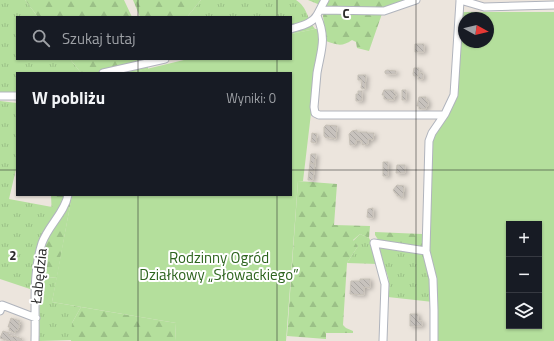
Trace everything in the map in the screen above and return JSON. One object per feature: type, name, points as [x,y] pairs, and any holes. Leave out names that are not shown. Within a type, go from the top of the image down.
[{"type":"street","points":[[292,29],[304,25],[318,13],[325,0]]},
{"type":"street","points":[[318,13],[384,11],[416,0]]},
{"type":"street","points":[[434,341],[433,279],[426,251],[429,141],[432,133],[452,101],[454,91],[460,0],[484,7],[554,5]]},
{"type":"street","points":[[318,13],[323,38],[314,107],[315,113],[319,115],[444,115]]},
{"type":"street","points":[[107,72],[161,60]]},
{"type":"street","points":[[0,96],[16,96]]},
{"type":"street","name":"Łabędzia","points":[[35,341],[36,283],[41,245],[47,232],[65,206],[68,196]]},
{"type":"street","points":[[383,341],[385,284],[374,243],[426,251]]},
{"type":"street","points":[[1,306],[36,318]]},
{"type":"green space","points":[[0,0],[25,0],[37,16],[16,16],[16,60],[71,60],[80,72],[16,72],[16,93],[0,93]]},
{"type":"green space","points":[[25,0],[124,0],[132,16],[37,16]]},
{"type":"green space","points":[[133,0],[201,0],[188,16],[140,16]]},
{"type":"green space","points":[[201,0],[296,0],[303,6],[315,29],[292,34],[292,16],[188,16]]},
{"type":"green space","points":[[308,0],[407,0],[384,8],[369,51],[357,48],[356,42],[352,40],[345,44],[339,45],[326,41],[323,16],[325,7]]},
{"type":"green space","points":[[494,12],[554,12],[554,341],[437,341],[435,279],[429,247],[431,142],[457,95],[459,48],[494,48]]},
{"type":"green space","name":"Rodzinny Ogród Działkowy „Słowackiego”","points":[[320,29],[303,181],[298,181],[286,341],[175,341],[176,323],[52,302],[72,196],[292,196],[292,72],[134,72],[184,60],[292,60],[292,34]]},
{"type":"green space","points":[[71,60],[148,60],[148,69],[134,72],[80,72]]},
{"type":"green space","points":[[0,101],[16,103],[16,169],[9,199],[52,207],[52,218],[44,232],[33,290],[0,279]]},
{"type":"green space","points":[[298,181],[337,184],[334,225],[370,226],[369,238],[360,234],[353,240],[358,246],[347,263],[343,325],[353,331],[353,333],[326,333],[326,339],[287,336]]},
{"type":"green space","points":[[51,196],[72,196],[57,277],[40,279],[39,269],[48,235],[47,226],[52,218]]},
{"type":"green space","points":[[375,232],[422,234],[423,248],[379,241],[375,235]]},
{"type":"green space","points":[[360,234],[369,238],[378,264],[347,263],[358,246],[353,241]]},
{"type":"green space","points":[[388,247],[424,253],[433,302],[388,297],[388,277],[379,249]]},
{"type":"green space","points":[[57,277],[52,302],[81,307],[72,323],[72,340],[39,341],[40,279]]},
{"type":"green space","points":[[81,307],[176,323],[175,341],[71,341],[72,323]]},
{"type":"building","points":[[415,44],[424,44],[424,52],[415,52]]},
{"type":"building","points":[[414,68],[419,68],[419,76],[414,76]]},
{"type":"building","points":[[385,71],[396,71],[396,74],[386,74]]},
{"type":"building","points":[[419,73],[423,73],[423,79],[418,79]]},
{"type":"building","points":[[358,75],[366,75],[365,89],[361,88],[362,80],[358,80]]},
{"type":"building","points":[[384,90],[394,90],[396,96],[394,96],[394,100],[384,99],[384,95],[382,95]]},
{"type":"building","points":[[402,90],[406,90],[406,100],[402,100]]},
{"type":"building","points":[[358,91],[362,91],[362,101],[356,101],[356,94],[358,94]]},
{"type":"building","points":[[419,97],[426,97],[428,106],[426,106],[426,109],[419,109],[419,106],[417,106]]},
{"type":"building","points":[[326,125],[337,126],[336,139],[326,138],[324,136],[324,127]]},
{"type":"building","points":[[357,130],[357,132],[374,133],[373,140],[368,139],[368,144],[363,145],[362,141],[357,140],[355,145],[350,145],[349,134],[352,131]]},
{"type":"building","points":[[312,133],[317,134],[316,143],[311,142]]},
{"type":"building","points":[[311,154],[316,154],[315,164],[310,163]]},
{"type":"building","points":[[383,162],[388,162],[388,176],[383,176]]},
{"type":"building","points":[[310,163],[315,164],[314,171],[309,171]]},
{"type":"building","points":[[397,165],[405,165],[405,173],[396,173]]},
{"type":"building","points":[[309,171],[314,171],[313,180],[308,180]]},
{"type":"building","points":[[397,185],[404,186],[403,198],[397,196],[393,190]]},
{"type":"building","points":[[373,208],[373,218],[367,217],[368,209]]},
{"type":"building","points":[[360,279],[370,279],[370,288],[364,287],[364,295],[350,294],[351,281],[360,281]]},
{"type":"building","points":[[410,314],[418,314],[418,321],[422,321],[422,326],[410,326]]},
{"type":"building","points":[[11,318],[20,321],[18,324],[20,324],[18,330],[16,330],[15,333],[9,330],[10,327],[8,327]]},
{"type":"building","points":[[3,331],[9,333],[8,335],[22,339],[21,341],[9,341],[0,338]]}]
